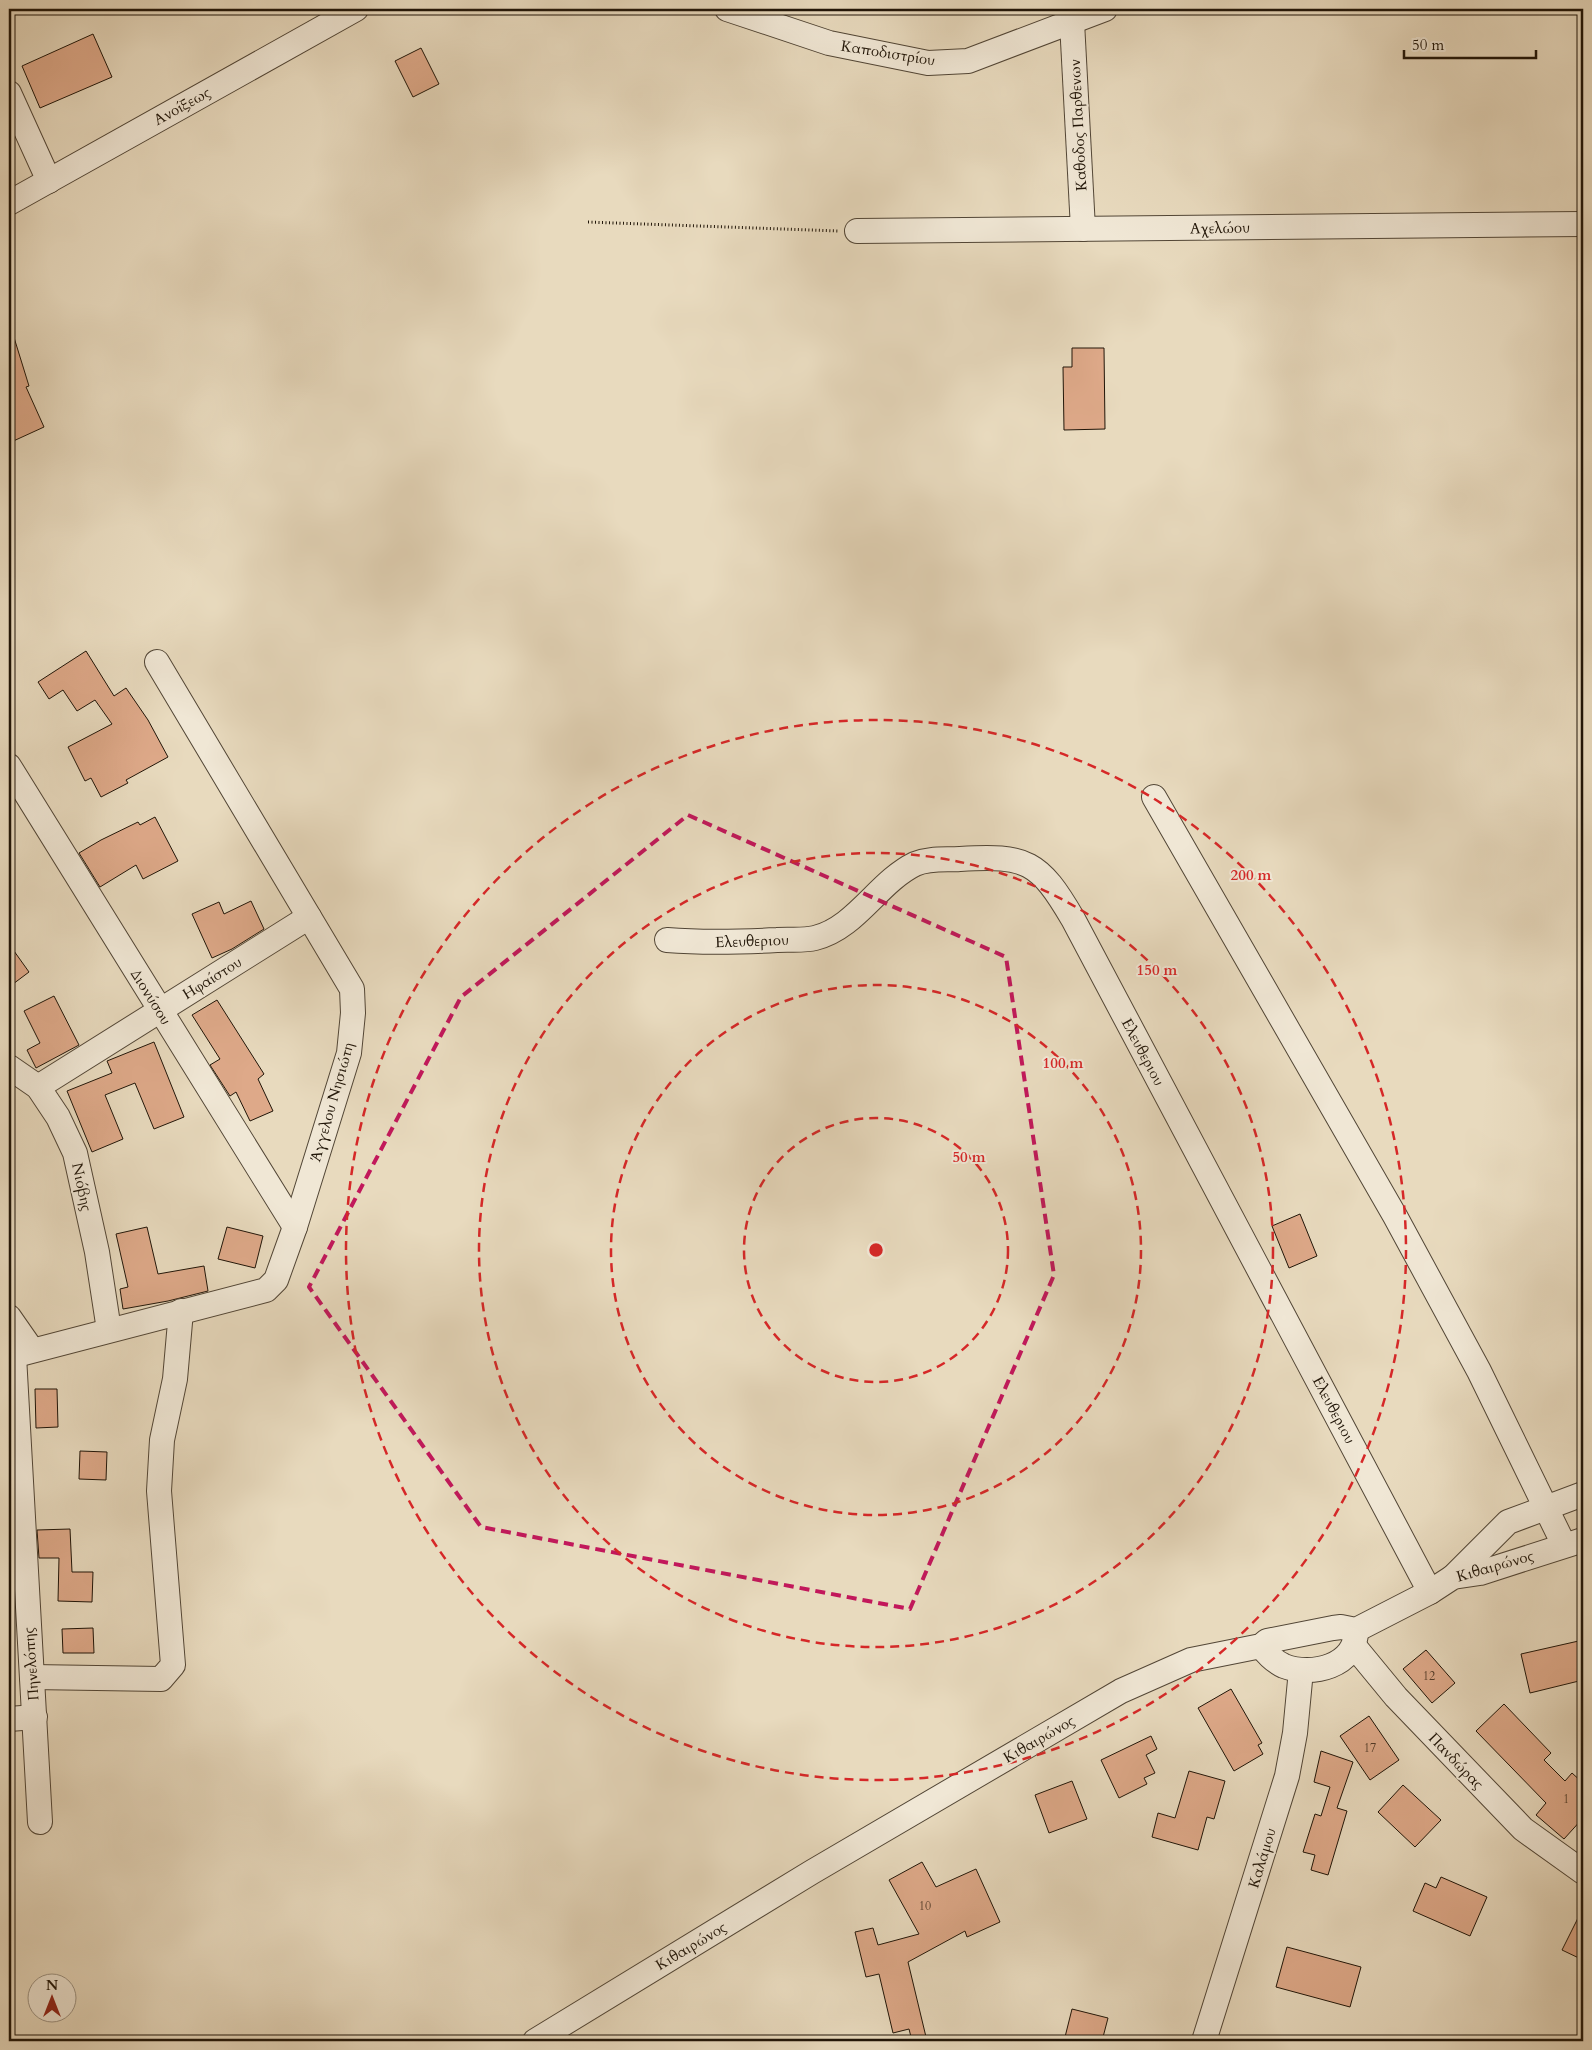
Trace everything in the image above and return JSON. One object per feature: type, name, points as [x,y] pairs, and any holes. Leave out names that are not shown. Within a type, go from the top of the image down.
[{"type":"street","name":"Ανοίξεως","points":[[9,203],[356,9]]},
{"type":"street","name":"Καποδιστρίου","points":[[727,9],[829,43],[928,63],[968,61],[1105,9]]},
{"type":"street","name":"Καθοδος Παρθενων","points":[[1072,22],[1083,229]]},
{"type":"street","points":[[9,94],[49,181]]},
{"type":"street","name":"Αχελώου","points":[[857,232],[1583,224]]},
{"type":"street","name":"Άγγελου Νησιώτη","points":[[18,1354],[266,1290],[276,1280],[295,1227],[349,1053],[353,1013],[352,989],[157,662]]},
{"type":"street","name":"Διονύσου","points":[[9,766],[295,1227]]},
{"type":"street","points":[[1154,797],[1395,1216],[1479,1371],[1545,1508],[1574,1542]]},
{"type":"street","name":"Ελευθεριου","points":[[666,940],[725,942],[814,938],[834,930],[915,864],[932,859],[997,857],[1022,862],[1041,873],[1058,894],[1073,919],[1430,1592]]},
{"type":"street","name":"Ηφαίστου","points":[[38,1087],[309,917]]},
{"type":"street","name":"Νιόβης","points":[[9,1067],[38,1087],[58,1117],[75,1153],[97,1252],[109,1330]]},
{"type":"street","points":[[32,1677],[161,1679],[174,1665],[159,1491],[162,1440],[175,1380],[181,1311]]},
{"type":"street","points":[[9,1317],[18,1354]]},
{"type":"street","name":"Πηνελόπης","points":[[18,1354],[40,1822]]},
{"type":"street","points":[[1453,1577],[1508,1522],[1583,1494]]},
{"type":"street","name":"Κιθαιρώνος","points":[[535,2041],[812,1872],[1121,1691],[1191,1660],[1261,1646],[1267,1641],[1341,1627],[1355,1638],[1453,1577],[1480,1573],[1574,1542]]},
{"type":"street","points":[[1261,1646],[1267,1654],[1283,1666],[1301,1670],[1340,1663],[1355,1638]]},
{"type":"street","name":"Πανδώρας","points":[[1355,1638],[1396,1697],[1523,1829],[1583,1872]]},
{"type":"street","name":"Καλάμου","points":[[1204,2041],[1287,1776],[1295,1733],[1301,1670]]},
{"type":"street","points":[[9,1719],[34,1717]]},
{"type":"path","points":[[588,222],[742,226],[857,232]]},
{"type":"highlighted area","points":[[688,815],[1006,957],[1054,1275],[910,1609],[481,1527],[309,1287],[461,997]]},
{"type":"building","points":[[93,34],[112,77],[40,108],[22,66]]},
{"type":"building","points":[[421,48],[439,84],[413,97],[395,61]]},
{"type":"building","points":[[9,331],[12,331],[29,386],[26,387],[44,427],[9,443]]},
{"type":"building","points":[[1072,348],[1104,348],[1105,429],[1064,430],[1063,367],[1072,367]]},
{"type":"building","points":[[86,651],[114,696],[126,688],[148,720],[168,757],[126,780],[128,783],[101,797],[91,778],[85,781],[68,747],[112,724],[95,700],[77,711],[63,690],[49,699],[38,682]]},
{"type":"building","points":[[155,817],[178,861],[143,879],[136,865],[100,887],[79,853],[138,822],[140,825]]},
{"type":"building","points":[[251,901],[264,929],[232,949],[212,958],[192,914],[219,902],[224,914]]},
{"type":"building","points":[[9,944],[29,972],[9,987]]},
{"type":"building","points":[[54,996],[79,1045],[36,1068],[27,1050],[40,1043],[24,1011]]},
{"type":"building","points":[[217,1000],[264,1074],[258,1079],[273,1111],[250,1121],[236,1092],[230,1096],[210,1065],[220,1059],[192,1015]]},
{"type":"building","points":[[154,1042],[184,1117],[154,1129],[135,1083],[105,1095],[123,1139],[92,1152],[67,1091],[112,1073],[107,1061]]},
{"type":"building","points":[[1300,1214],[1317,1256],[1289,1268],[1272,1226]]},
{"type":"building","points":[[147,1227],[158,1274],[204,1266],[208,1291],[123,1309],[120,1289],[128,1287],[116,1234]]},
{"type":"building","points":[[227,1227],[263,1236],[255,1268],[218,1259]]},
{"type":"building","points":[[35,1389],[57,1389],[58,1427],[36,1428]]},
{"type":"building","points":[[80,1451],[107,1452],[106,1480],[79,1479]]},
{"type":"building","points":[[70,1529],[72,1572],[93,1572],[92,1602],[58,1601],[59,1558],[39,1558],[37,1530]]},
{"type":"building","points":[[93,1628],[94,1653],[63,1653],[62,1629]]},
{"type":"building","points":[[1583,1640],[1583,1680],[1530,1693],[1521,1654]]},
{"type":"building","points":[[1426,1650],[1455,1683],[1432,1703],[1403,1669]]},
{"type":"building","points":[[1231,1689],[1262,1743],[1258,1745],[1263,1754],[1234,1771],[1198,1708]]},
{"type":"building","points":[[1504,1704],[1551,1753],[1544,1760],[1565,1781],[1572,1773],[1583,1783],[1583,1818],[1564,1839],[1536,1815],[1546,1803],[1476,1731]]},
{"type":"building","points":[[1369,1716],[1399,1760],[1370,1780],[1340,1736]]},
{"type":"building","points":[[1151,1736],[1157,1749],[1146,1755],[1155,1773],[1144,1778],[1147,1784],[1119,1798],[1101,1760]]},
{"type":"building","points":[[1321,1751],[1353,1762],[1337,1808],[1347,1811],[1328,1875],[1311,1870],[1315,1855],[1303,1852],[1315,1814],[1321,1816],[1330,1787],[1314,1782]]},
{"type":"building","points":[[1189,1771],[1225,1781],[1214,1819],[1207,1817],[1198,1850],[1152,1837],[1158,1813],[1175,1818]]},
{"type":"building","points":[[1072,1781],[1087,1819],[1049,1833],[1035,1795]]},
{"type":"building","points":[[1403,1785],[1441,1820],[1415,1847],[1378,1812]]},
{"type":"building","points":[[922,1862],[936,1887],[976,1869],[1000,1922],[967,1937],[965,1931],[908,1962],[927,2041],[912,2041],[909,2029],[893,2033],[879,1974],[866,1977],[855,1932],[873,1928],[878,1945],[919,1934],[889,1880]]},
{"type":"building","points":[[1441,1877],[1487,1897],[1470,1936],[1413,1911],[1425,1883],[1436,1888]]},
{"type":"building","points":[[1583,1908],[1583,1960],[1562,1950]]},
{"type":"building","points":[[1287,1947],[1361,1967],[1350,2007],[1276,1987]]},
{"type":"building","points":[[1072,2009],[1108,2018],[1102,2041],[1064,2041]]}]
